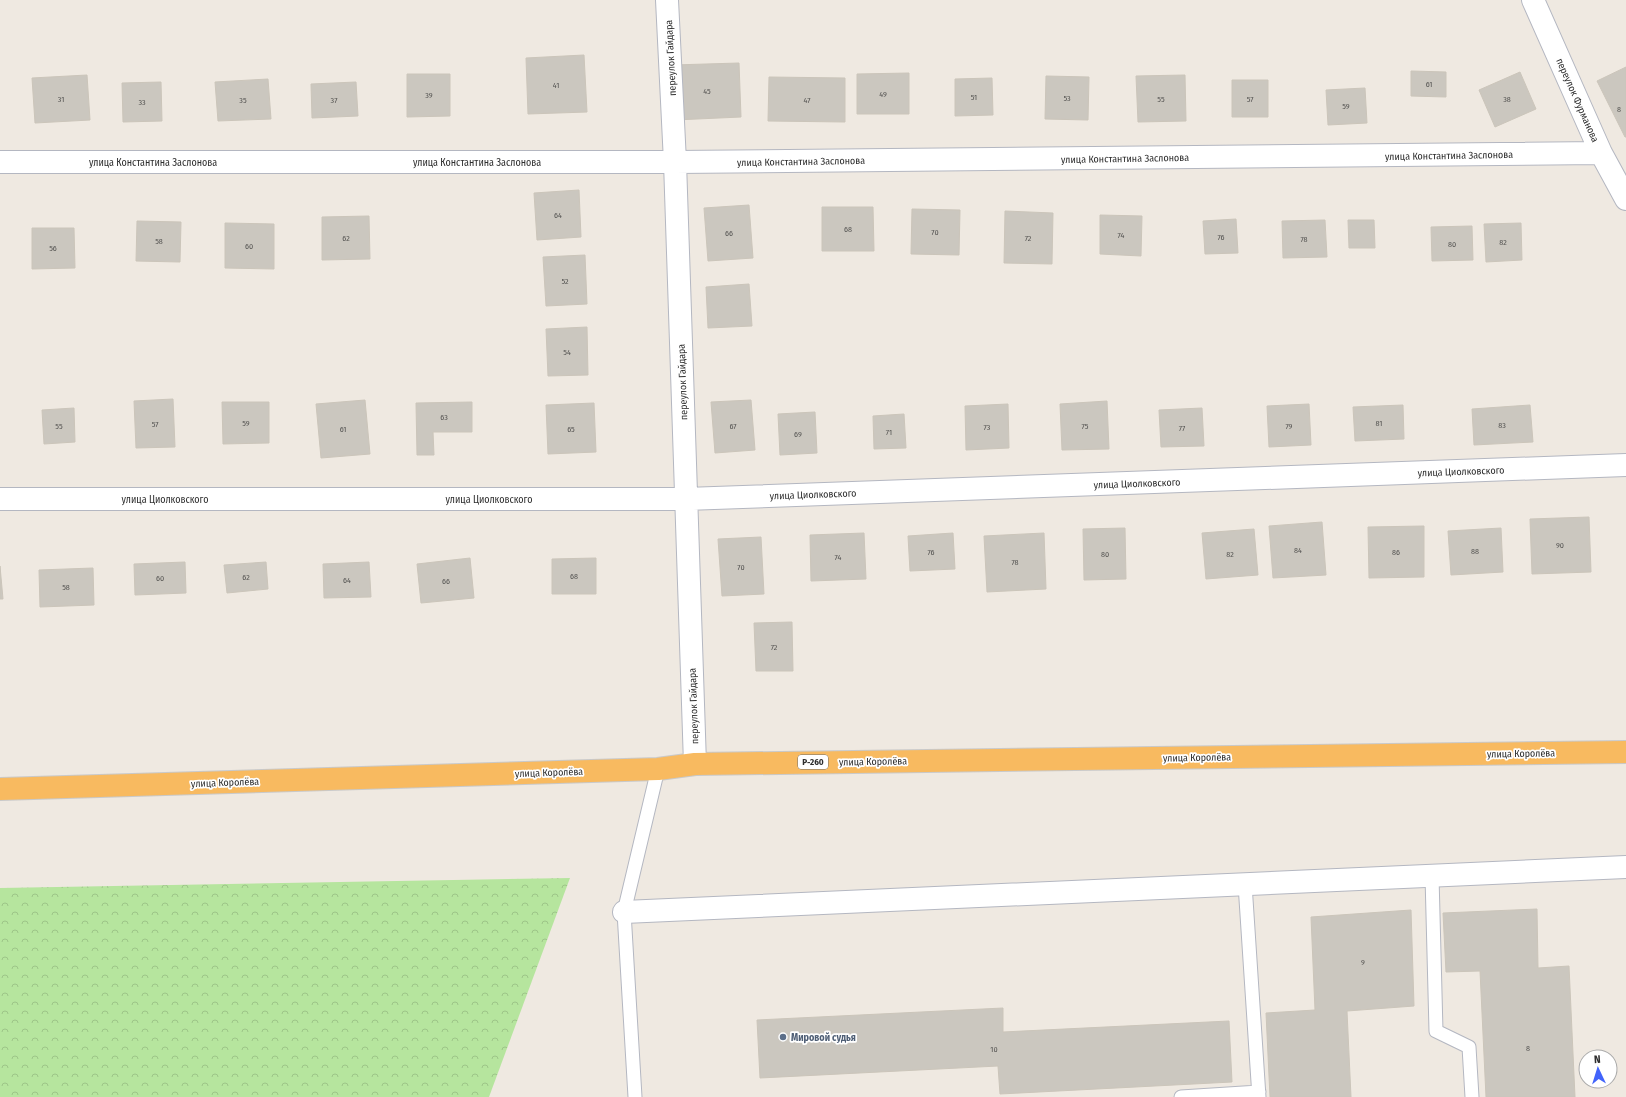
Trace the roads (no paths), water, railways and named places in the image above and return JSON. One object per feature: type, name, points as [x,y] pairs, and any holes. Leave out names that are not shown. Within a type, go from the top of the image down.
[{"type":"highway","name":"улица Королёва","points":[[0,789],[658,769],[695,764],[1626,752]]},
{"type":"street","name":"переулок Гайдара","points":[[667,0],[675,162],[695,764]]},
{"type":"street","name":"переулок Фурманова","points":[[1533,0],[1601,153],[1626,199]]},
{"type":"street","name":"улица Константина Заслонова","points":[[0,162],[675,162],[1601,153]]},
{"type":"street","name":"улица Циолковского","points":[[0,499],[686,499],[1626,465]]},
{"type":"street","points":[[624,912],[1626,866]]},
{"type":"lane","points":[[635,1097],[624,912],[658,769]]},
{"type":"lane","points":[[1432,876],[1436,1031],[1469,1047],[1472,1097]]},
{"type":"lane","points":[[1181,1097],[1259,1095],[1245,884]]},
{"type":"place","name":"Мировой судья","points":[[783,1037]]}]
